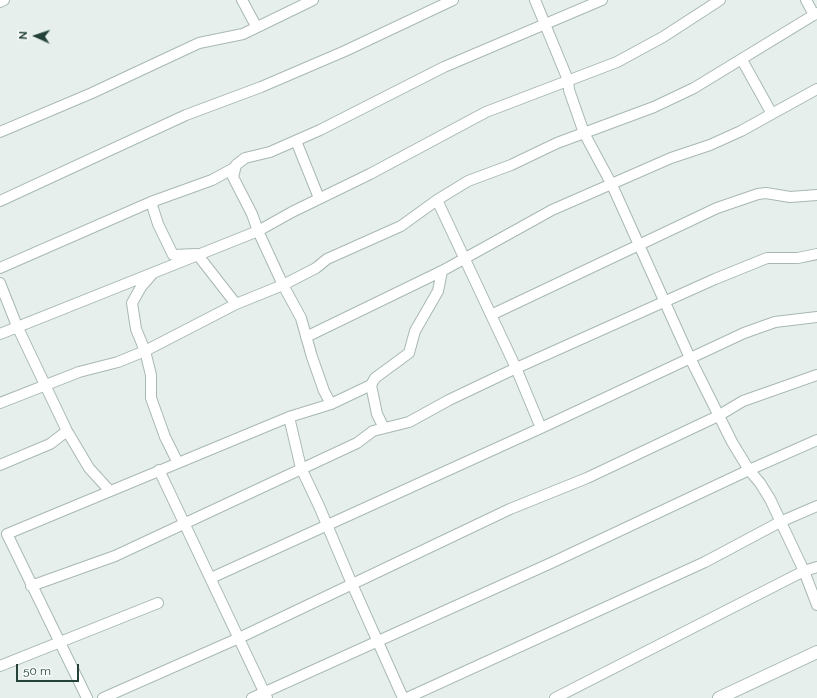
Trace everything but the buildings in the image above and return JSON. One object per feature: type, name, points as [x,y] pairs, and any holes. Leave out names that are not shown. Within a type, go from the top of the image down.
[{"type":"street","points":[[0,2],[4,0]]},
{"type":"street","points":[[242,0],[256,26]]},
{"type":"street","points":[[0,132],[92,93],[199,43],[243,34],[256,26],[273,21],[286,12],[313,0]]},
{"type":"street","points":[[0,201],[186,115],[261,87],[345,51],[453,0]]},
{"type":"street","points":[[535,0],[544,26],[568,80],[569,90],[584,133],[612,184],[690,358],[718,416],[748,470],[760,483],[794,547],[817,605]]},
{"type":"street","points":[[0,268],[151,202],[212,180],[234,168],[240,161],[246,158],[270,152],[444,67],[544,26],[602,0]]},
{"type":"street","points":[[0,334],[197,254],[258,231],[320,198],[370,174],[486,112],[616,62],[663,37],[720,0]]},
{"type":"street","points":[[0,403],[79,372],[118,362],[145,351],[236,304],[283,285],[316,268],[328,259],[401,226],[437,200],[468,181],[510,165],[584,133],[654,107],[694,88],[816,14],[806,0]]},
{"type":"street","points":[[742,60],[772,114]]},
{"type":"street","points":[[306,337],[442,271],[552,210],[671,158],[734,134],[817,89]]},
{"type":"street","points":[[296,140],[320,198]]},
{"type":"street","points":[[234,168],[233,177],[252,214],[258,231],[283,285],[301,318],[324,391],[331,404]]},
{"type":"street","points":[[491,315],[712,210],[758,194],[766,193],[790,197],[817,195]]},
{"type":"street","points":[[437,200],[516,368],[541,428]]},
{"type":"street","points":[[151,202],[173,255],[197,254]]},
{"type":"street","points":[[197,254],[236,304]]},
{"type":"street","points":[[31,586],[115,556],[356,443],[373,431],[409,422],[516,368],[664,301],[767,258],[798,258],[817,254]]},
{"type":"street","points":[[87,698],[31,586],[3,535],[289,417],[331,404],[371,385],[375,378],[409,353],[415,331],[438,291],[442,271]]},
{"type":"street","points":[[154,272],[140,287],[132,303],[136,329],[145,351],[151,375],[151,398],[165,436],[178,463]]},
{"type":"street","points":[[0,283],[17,326],[67,431],[89,468],[109,490]]},
{"type":"street","points":[[212,578],[760,327],[775,322],[817,317]]},
{"type":"street","points":[[103,698],[239,638],[510,509],[587,478],[718,416],[743,401],[817,375]]},
{"type":"street","points":[[371,385],[377,414],[384,428]]},
{"type":"street","points":[[289,417],[301,468],[328,525],[352,584],[403,698]]},
{"type":"street","points":[[0,465],[50,444],[67,431]]},
{"type":"street","points":[[252,698],[266,695],[377,640],[551,563],[748,470],[817,440]]},
{"type":"street","points":[[159,470],[212,578],[266,695]]},
{"type":"street","points":[[407,698],[705,562],[780,522],[817,506]]},
{"type":"street","points":[[555,698],[804,571],[817,567]]},
{"type":"street","points":[[0,666],[158,603]]},
{"type":"street","points":[[719,698],[817,652]]}]
